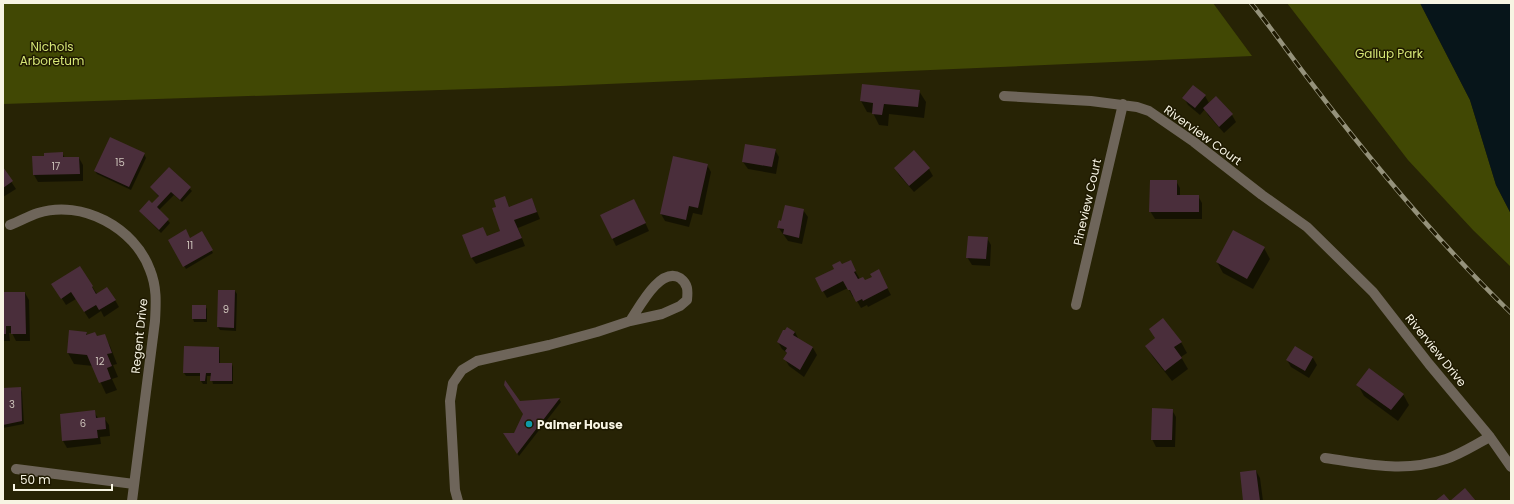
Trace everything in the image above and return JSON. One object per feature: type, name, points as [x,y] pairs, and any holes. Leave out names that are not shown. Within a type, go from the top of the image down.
[{"type":"street","name":"Riverview Court","points":[[1004,96],[1123,104],[1149,111],[1307,227],[1336,254]]},
{"type":"street","name":"Pineview Court","points":[[1076,305],[1123,104]]},
{"type":"street","name":"Regent Drive","points":[[10,225],[39,212],[62,210],[84,212],[116,226],[142,253],[150,270],[156,292],[155,321],[132,501]]},
{"type":"street","name":"Riverview Drive","points":[[1336,254],[1373,292],[1429,364],[1490,437],[1511,467]]},
{"type":"street","points":[[458,501],[455,490],[450,401],[453,384],[462,370],[477,361],[549,345],[598,332],[630,321],[662,314],[680,306],[687,300],[688,290],[685,282],[676,276],[666,276],[657,282],[630,321]]},
{"type":"street","points":[[1325,458],[1392,468],[1416,467],[1447,459],[1490,437]]},
{"type":"street","points":[[16,469],[134,484]]},
{"type":"green space","name":"Nichols Arboretum","points":[[3,3],[1213,3],[1252,56],[561,86],[3,104]]},
{"type":"green space","name":"Gallup Park","points":[[1287,3],[1420,3],[1470,100],[1496,185],[1511,214],[1511,267],[1473,230],[1408,160]]},
{"type":"shaded area","points":[[1420,3],[1511,3],[1511,214],[1496,185],[1470,100]]},
{"type":"building","points":[[862,84],[920,90],[918,107],[884,104],[882,115],[872,114],[873,103],[860,101]]},
{"type":"building","points":[[1193,85],[1206,95],[1195,108],[1182,98]]},
{"type":"building","points":[[1216,96],[1233,114],[1219,127],[1203,108]]},
{"type":"building","points":[[110,137],[145,153],[129,187],[94,171]]},
{"type":"building","points":[[745,144],[776,149],[772,167],[742,162]]},
{"type":"building","points":[[914,150],[930,168],[909,186],[894,168]]},
{"type":"building","points":[[63,152],[63,157],[79,157],[80,174],[33,175],[32,156],[44,156],[44,153]]},
{"type":"building","points":[[673,156],[708,164],[698,208],[689,206],[686,220],[660,214]]},
{"type":"building","points":[[3,167],[13,181],[3,188]]},
{"type":"building","points":[[169,167],[191,187],[180,200],[171,192],[157,207],[169,219],[159,230],[139,211],[149,200],[152,203],[159,196],[150,187]]},
{"type":"building","points":[[1150,180],[1177,180],[1177,195],[1199,195],[1199,212],[1149,212]]},
{"type":"building","points":[[505,196],[509,207],[532,198],[537,212],[514,220],[522,238],[471,258],[462,235],[483,227],[487,236],[500,231],[492,208],[496,207],[494,200]]},
{"type":"building","points":[[634,199],[646,223],[612,239],[600,215]]},
{"type":"building","points":[[785,205],[804,209],[799,238],[783,234],[784,229],[777,228],[779,220],[781,221]]},
{"type":"building","points":[[186,229],[190,238],[202,231],[213,250],[183,267],[168,240]]},
{"type":"building","points":[[1233,230],[1265,247],[1247,279],[1216,262]]},
{"type":"building","points":[[968,236],[988,237],[986,259],[966,258]]},
{"type":"building","points":[[851,260],[856,271],[854,272],[858,279],[863,277],[865,280],[872,277],[870,274],[879,269],[888,288],[863,301],[862,299],[856,302],[850,290],[848,290],[843,281],[822,292],[815,278],[834,269],[832,265],[840,261],[842,264]]},
{"type":"building","points":[[80,266],[93,286],[92,287],[96,294],[107,287],[116,300],[99,310],[96,305],[84,312],[71,292],[61,299],[51,284]]},
{"type":"building","points":[[218,290],[235,290],[234,328],[217,327]]},
{"type":"building","points":[[3,292],[25,292],[26,334],[11,334],[11,326],[6,326],[6,334],[3,334]]},
{"type":"building","points":[[192,305],[206,305],[206,319],[192,319]]},
{"type":"building","points":[[1163,318],[1182,342],[1174,347],[1182,358],[1165,371],[1145,346],[1155,338],[1149,329]]},
{"type":"building","points":[[787,327],[795,332],[793,335],[813,347],[800,370],[783,359],[787,353],[785,351],[787,348],[777,342],[783,330]]},
{"type":"building","points":[[69,330],[87,332],[86,335],[95,332],[97,336],[105,334],[112,353],[107,354],[112,366],[107,368],[111,379],[99,383],[87,355],[67,353]]},
{"type":"building","points":[[184,346],[219,347],[219,363],[232,363],[232,381],[210,381],[211,373],[206,373],[205,381],[200,381],[200,373],[183,373]]},
{"type":"building","points":[[1295,346],[1313,357],[1305,371],[1286,360]]},
{"type":"building","points":[[1369,368],[1404,394],[1391,410],[1356,385]]},
{"type":"building","name":"Palmer House","points":[[505,380],[520,401],[560,398],[517,454],[503,433],[514,433],[523,414],[504,385]]},
{"type":"building","points":[[21,387],[22,421],[3,425],[3,388]]},
{"type":"building","points":[[1152,408],[1173,409],[1172,440],[1151,440]]},
{"type":"building","points":[[95,410],[96,418],[105,417],[106,429],[97,430],[98,438],[62,441],[60,414]]},
{"type":"building","points":[[1256,470],[1260,501],[1243,501],[1240,472]]},
{"type":"building","points":[[1465,488],[1476,501],[1450,501]]},
{"type":"building","points":[[1444,494],[1450,501],[1435,501]]},
{"type":"railway","points":[[1251,3],[1305,75],[1383,174],[1458,259],[1511,313]]},
{"type":"place","name":"Palmer House","points":[[529,424]]}]
